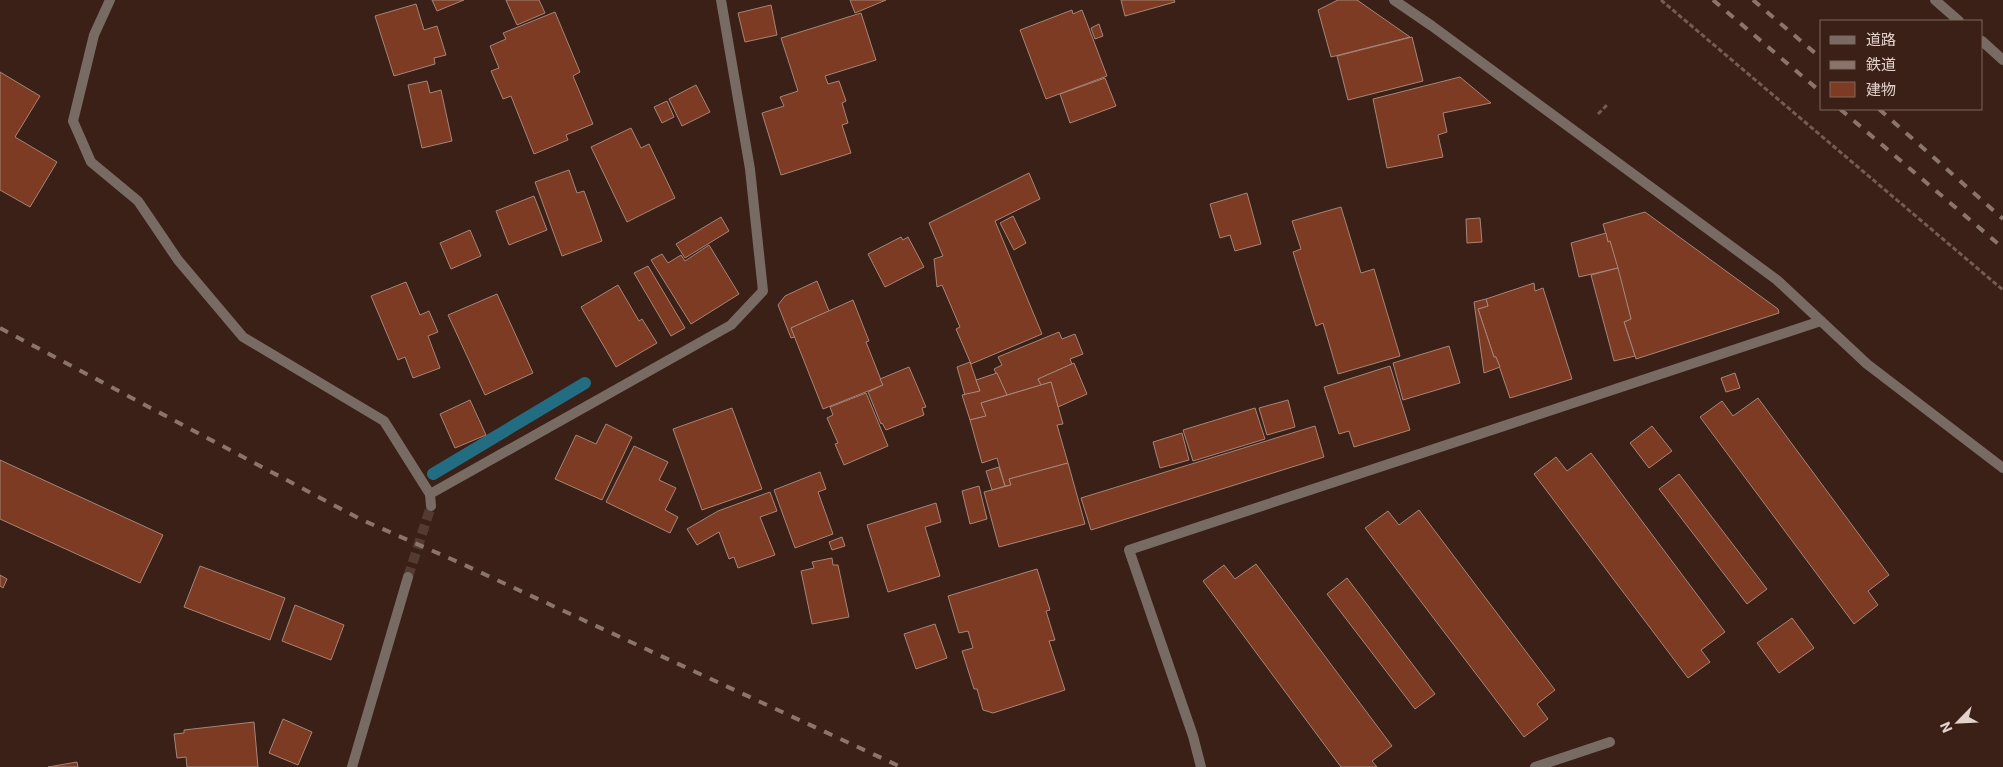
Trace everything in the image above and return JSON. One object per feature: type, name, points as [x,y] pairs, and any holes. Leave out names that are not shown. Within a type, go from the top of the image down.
[{"type":"street","points":[[110,0],[94,35],[73,121],[91,162],[138,201],[178,260],[243,337],[384,421],[430,494],[431,506]]},
{"type":"street","points":[[430,494],[731,325],[763,291],[750,169],[721,0]]},
{"type":"street","points":[[1394,0],[1777,280],[1867,364],[2003,468]]},
{"type":"street","points":[[1936,0],[1958,20]]},
{"type":"street","points":[[1983,42],[2003,60]]},
{"type":"street","points":[[1201,767],[1193,736],[1129,550],[1822,321]]},
{"type":"street","points":[[352,767],[408,577]]},
{"type":"street","points":[[1535,767],[1610,742]]},
{"type":"path","points":[[1661,0],[2003,290]]},
{"type":"building","points":[[432,0],[464,0],[437,11]]},
{"type":"building","points":[[506,0],[539,0],[545,13],[517,25]]},
{"type":"building","points":[[850,0],[886,0],[855,13]]},
{"type":"building","points":[[1121,0],[1174,0],[1175,2],[1125,16]]},
{"type":"building","points":[[1338,0],[1357,0],[1410,37],[1331,57],[1318,10]]},
{"type":"building","points":[[416,4],[424,30],[437,26],[446,55],[434,58],[435,64],[394,76],[375,16]]},
{"type":"building","points":[[771,5],[777,35],[745,42],[738,13]]},
{"type":"building","points":[[1072,10],[1073,14],[1082,10],[1107,76],[1046,99],[1020,30]]},
{"type":"building","points":[[555,12],[580,72],[573,76],[593,124],[566,135],[568,140],[534,154],[511,96],[503,99],[491,71],[499,68],[490,46],[506,39],[503,33]]},
{"type":"building","points":[[861,13],[876,60],[825,76],[828,84],[839,81],[846,101],[842,103],[848,123],[842,125],[851,153],[781,175],[762,113],[784,106],[780,97],[798,91],[781,38]]},
{"type":"building","points":[[1099,24],[1103,36],[1095,39],[1091,28]]},
{"type":"building","points":[[1412,37],[1423,81],[1348,100],[1337,56]]},
{"type":"building","points":[[0,72],[40,96],[15,137],[57,162],[30,207],[0,190]]},
{"type":"building","points":[[1460,77],[1491,103],[1443,113],[1447,132],[1438,135],[1443,157],[1387,168],[1373,99]]},
{"type":"building","points":[[1105,78],[1116,106],[1070,123],[1060,94]]},
{"type":"building","points":[[427,81],[430,93],[441,90],[452,141],[422,148],[408,85]]},
{"type":"building","points":[[696,85],[710,112],[682,126],[669,99]]},
{"type":"building","points":[[667,101],[674,117],[662,123],[654,107]]},
{"type":"building","points":[[631,128],[641,148],[649,144],[675,198],[627,222],[591,147]]},
{"type":"building","points":[[569,170],[577,193],[584,191],[602,241],[562,256],[535,182]]},
{"type":"building","points":[[1029,173],[1040,199],[995,221],[1042,334],[971,364],[956,329],[960,327],[942,285],[937,287],[934,259],[943,256],[929,223]]},
{"type":"building","points":[[1247,193],[1261,244],[1235,251],[1230,235],[1220,238],[1210,204]]},
{"type":"building","points":[[534,196],[547,230],[509,245],[496,211]]},
{"type":"building","points":[[1341,207],[1361,273],[1374,269],[1400,356],[1338,374],[1323,323],[1316,326],[1293,252],[1301,249],[1292,221]]},
{"type":"building","points":[[1645,212],[1778,309],[1779,313],[1636,359],[1624,322],[1631,319],[1610,241],[1608,242],[1603,224]]},
{"type":"building","points":[[1013,216],[1026,243],[1014,250],[1000,223]]},
{"type":"building","points":[[721,217],[729,231],[685,258],[676,244]]},
{"type":"building","points":[[1480,218],[1482,242],[1467,243],[1466,219]]},
{"type":"building","points":[[470,230],[481,256],[451,269],[440,243]]},
{"type":"building","points":[[1606,233],[1618,268],[1579,277],[1571,243]]},
{"type":"building","points":[[901,237],[903,240],[908,237],[924,267],[885,287],[868,254]]},
{"type":"building","points":[[709,245],[739,294],[691,324],[651,260],[662,254],[668,263],[681,255],[685,261]]},
{"type":"building","points":[[648,266],[685,328],[671,336],[634,273]]},
{"type":"building","points":[[1618,268],[1631,319],[1624,322],[1635,356],[1614,361],[1591,275]]},
{"type":"building","points":[[817,281],[829,311],[791,328],[795,337],[791,338],[778,305],[785,296]]},
{"type":"building","points":[[406,282],[420,315],[429,311],[438,332],[428,336],[440,368],[413,378],[405,357],[398,360],[371,296]]},
{"type":"building","points":[[1534,283],[1535,291],[1543,288],[1572,379],[1510,398],[1478,309],[1488,306],[1486,299]]},
{"type":"building","points":[[618,285],[639,321],[642,319],[657,343],[616,367],[581,307]]},
{"type":"building","points":[[497,294],[533,373],[485,395],[448,315]]},
{"type":"building","points":[[1486,299],[1488,306],[1478,309],[1494,357],[1496,357],[1500,367],[1484,373],[1474,302]]},
{"type":"building","points":[[853,300],[869,341],[866,342],[883,385],[823,409],[791,328]]},
{"type":"building","points":[[1059,332],[1062,339],[1075,334],[1083,354],[1070,359],[1072,364],[1038,379],[1041,385],[1007,395],[994,369],[1002,365],[998,357]]},
{"type":"building","points":[[1449,346],[1460,383],[1403,400],[1393,363]]},
{"type":"building","points":[[970,362],[980,391],[965,395],[957,367]]},
{"type":"building","points":[[1074,363],[1087,394],[1058,407],[1051,382],[1041,385],[1038,379]]},
{"type":"building","points":[[1390,366],[1410,430],[1354,447],[1349,431],[1339,434],[1324,387]]},
{"type":"building","points":[[909,367],[926,407],[922,408],[924,415],[886,430],[881,424],[868,392],[883,385],[880,379]]},
{"type":"building","points":[[997,373],[1007,395],[981,403],[986,416],[970,420],[962,395],[980,391],[976,380]]},
{"type":"building","points":[[1735,373],[1740,388],[1726,392],[1721,378]]},
{"type":"building","points":[[1051,382],[1063,424],[1057,425],[1068,463],[1009,479],[1011,485],[1005,486],[997,458],[982,463],[970,420],[986,416],[981,403]]},
{"type":"building","points":[[866,393],[888,446],[844,465],[835,444],[838,443],[827,418],[833,415],[830,407]]},
{"type":"building","points":[[1758,398],[1889,575],[1868,591],[1878,605],[1854,624],[1700,417],[1722,401],[1733,416]]},
{"type":"building","points":[[470,400],[486,435],[455,448],[440,414]]},
{"type":"building","points":[[1288,400],[1295,427],[1267,435],[1259,408]]},
{"type":"building","points":[[732,408],[762,489],[702,510],[673,429]]},
{"type":"building","points":[[1255,408],[1265,439],[1193,461],[1183,430]]},
{"type":"building","points":[[606,424],[632,437],[602,500],[555,479],[576,435],[596,444]]},
{"type":"building","points":[[1315,426],[1324,457],[1091,530],[1081,498]]},
{"type":"building","points":[[1652,426],[1672,451],[1649,468],[1630,443]]},
{"type":"building","points":[[1182,433],[1189,460],[1160,468],[1153,442]]},
{"type":"building","points":[[634,446],[668,462],[659,480],[676,488],[665,510],[678,517],[670,533],[606,502]]},
{"type":"building","points":[[1591,453],[1725,632],[1701,650],[1710,662],[1688,678],[1534,474],[1556,457],[1567,471]]},
{"type":"building","points":[[0,460],[163,535],[140,583],[0,519]]},
{"type":"building","points":[[1068,463],[1085,524],[999,547],[984,492],[1011,485],[1009,479]]},
{"type":"building","points":[[999,467],[1005,486],[992,490],[986,471]]},
{"type":"building","points":[[820,472],[826,489],[818,492],[833,534],[795,548],[774,490]]},
{"type":"building","points":[[1679,474],[1767,589],[1747,604],[1659,489]]},
{"type":"building","points":[[979,486],[987,519],[970,524],[962,491]]},
{"type":"building","points":[[770,492],[777,511],[760,517],[775,555],[738,568],[734,557],[729,559],[719,532],[697,545],[687,529],[718,511]]},
{"type":"building","points":[[936,503],[941,522],[925,527],[940,576],[888,592],[867,525]]},
{"type":"building","points":[[1419,510],[1555,690],[1537,704],[1548,719],[1524,737],[1365,528],[1388,511],[1399,525]]},
{"type":"building","points":[[842,537],[845,546],[832,550],[829,542]]},
{"type":"building","points":[[832,558],[833,565],[838,565],[849,617],[812,624],[801,571],[814,568],[812,562]]},
{"type":"building","points":[[1256,564],[1392,746],[1372,761],[1377,767],[1341,767],[1203,581],[1224,565],[1235,579]]},
{"type":"building","points":[[200,566],[285,598],[270,640],[184,607]]},
{"type":"building","points":[[1037,569],[1050,610],[1046,611],[1055,640],[1049,641],[1065,690],[993,713],[983,710],[962,651],[973,648],[968,631],[959,633],[948,596]]},
{"type":"building","points":[[0,575],[7,579],[3,588],[0,586]]},
{"type":"building","points":[[1347,578],[1435,694],[1415,709],[1327,594]]},
{"type":"building","points":[[295,605],[344,625],[331,660],[282,641]]},
{"type":"building","points":[[1792,618],[1814,648],[1779,673],[1757,643]]},
{"type":"building","points":[[935,624],[947,658],[916,669],[904,634]]},
{"type":"building","points":[[283,719],[312,732],[298,765],[269,753]]},
{"type":"building","points":[[254,722],[258,767],[187,767],[186,757],[177,758],[174,734],[184,733],[184,730]]},
{"type":"building","points":[[77,762],[78,767],[48,767]]},
{"type":"waterway","points":[[433,474],[585,383]]},
{"type":"tunnel","points":[[408,577],[431,506]]},
{"type":"railway","points":[[1713,0],[1820,91]]},
{"type":"railway","points":[[1753,0],[1820,57]]},
{"type":"railway","points":[[1841,110],[2003,248]]},
{"type":"railway","points":[[1880,110],[2003,219]]},
{"type":"railway","points":[[0,328],[360,519],[458,562],[901,767]]}]
